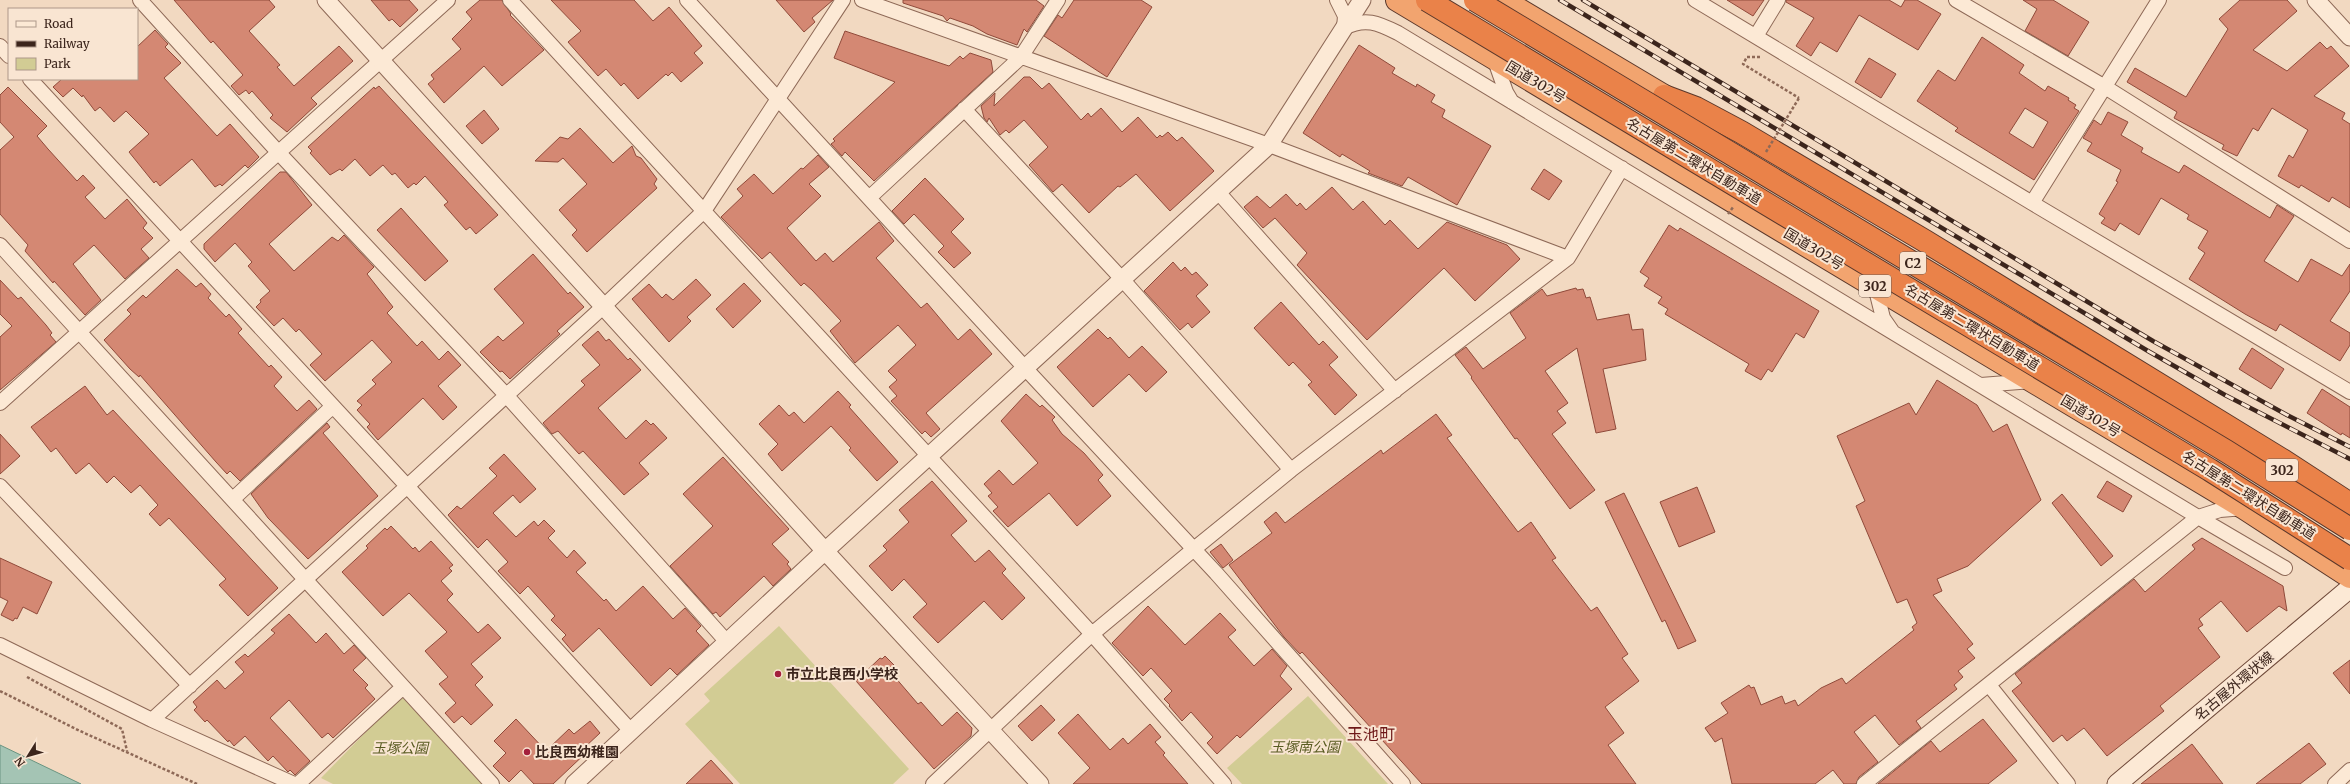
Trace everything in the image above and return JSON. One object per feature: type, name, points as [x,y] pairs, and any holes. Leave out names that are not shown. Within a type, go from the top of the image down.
[{"type":"highway","name":"国道302号","points":[[1397,0],[2244,508],[2350,577]]},
{"type":"highway","name":"名古屋第二環状自動車道","points":[[1427,0],[2210,470],[2350,560]]},
{"type":"highway","name":"名古屋第二環状自動車道","points":[[1475,0],[2226,451],[2350,529]]},
{"type":"highway","name":"302","points":[[1503,0],[2213,426],[2350,514]]},
{"type":"highway","points":[[1664,96],[1696,108],[1747,136],[2128,365],[2284,461],[2350,504]]},
{"type":"main road","name":"名古屋外環状線","points":[[2117,784],[2350,588]]},
{"type":"street","points":[[140,0],[278,152],[506,396],[727,642]]},
{"type":"street","points":[[326,0],[825,551],[1040,784]]},
{"type":"street","points":[[0,403],[448,0]]},
{"type":"street","points":[[510,0],[1092,634],[1224,784]]},
{"type":"street","points":[[687,0],[1025,368],[1194,549],[1403,784]]},
{"type":"street","points":[[152,720],[304,578],[604,306],[704,211],[843,0]]},
{"type":"street","points":[[862,0],[1269,145],[1568,258]]},
{"type":"street","points":[[869,198],[1021,57],[1058,0]]},
{"type":"street","points":[[1337,0],[1345,16],[1344,28]]},
{"type":"street","points":[[574,784],[928,456],[1269,145],[1362,0]]},
{"type":"street","points":[[1695,0],[2032,204],[2349,389]]},
{"type":"street","points":[[1756,36],[1778,0]]},
{"type":"street","points":[[1956,0],[2105,87],[2350,241]]},
{"type":"street","points":[[2032,204],[2159,0]]},
{"type":"street","points":[[2316,0],[2350,37]]},
{"type":"street","points":[[1344,28],[1355,23],[1366,21],[1376,22],[1622,168],[1981,386],[2285,568]]},
{"type":"street","points":[[0,46],[8,55]]},
{"type":"street","points":[[1494,58],[1506,92],[1512,102]]},
{"type":"street","points":[[31,80],[407,486],[631,731]]},
{"type":"street","points":[[964,109],[1122,279],[1291,470]]},
{"type":"street","points":[[933,784],[1092,634],[1194,549],[1291,470],[1568,258],[1622,168]]},
{"type":"street","points":[[1218,192],[1395,391]]},
{"type":"street","points":[[2,252],[81,331],[492,784]]},
{"type":"street","points":[[1875,286],[1885,323],[1895,334]]},
{"type":"street","points":[[1981,386],[2032,381]]},
{"type":"street","points":[[233,500],[333,406]]},
{"type":"street","points":[[0,486],[190,686]]},
{"type":"street","points":[[1864,784],[2198,516],[2220,510],[2244,508]]},
{"type":"street","points":[[0,645],[152,720],[294,784]]},
{"type":"street","points":[[1989,685],[2068,784]]},
{"type":"street","points":[[298,784],[403,687]]},
{"type":"street","points":[[2335,784],[2350,770]]},
{"type":"path","points":[[1747,67],[1799,98]]},
{"type":"path","points":[[20,674],[122,729],[127,752]]},
{"type":"path","points":[[0,690],[80,731],[196,784]]},
{"type":"green space","name":"市立比良西小学校","points":[[779,626],[909,769],[893,784],[740,784],[685,724],[710,701],[704,694]]},
{"type":"green space","name":"玉塚公園","points":[[401,696],[483,784],[333,784],[321,778]]},
{"type":"green space","name":"玉塚南公園","points":[[1308,696],[1388,784],[1242,784],[1227,768]]},
{"type":"shaded area","points":[[0,745],[81,784],[0,784]]},
{"type":"building","points":[[174,0],[269,0],[275,7],[249,31],[280,65],[277,67],[294,86],[339,46],[353,61],[311,98],[317,104],[287,132],[270,118],[273,115],[252,91],[249,94],[246,90],[239,95],[231,86],[243,75],[213,41],[211,43]]},
{"type":"building","points":[[371,0],[409,0],[418,10],[400,27],[392,19],[389,21]]},
{"type":"building","points":[[480,0],[502,0],[511,14],[510,15],[544,50],[502,86],[484,66],[444,103],[428,84],[434,79],[431,75],[461,49],[452,39],[472,19],[466,12]]},
{"type":"building","points":[[551,0],[634,0],[653,21],[669,7],[702,46],[694,53],[703,63],[681,82],[672,72],[668,76],[666,74],[638,99],[624,83],[621,86],[606,69],[598,76],[568,42],[581,31]]},
{"type":"building","points":[[776,0],[833,0],[812,18],[815,22],[804,32]]},
{"type":"building","points":[[903,0],[1036,0],[1044,6],[1027,32],[1024,29],[1017,45],[950,18],[947,21],[943,16],[903,3]]},
{"type":"building","points":[[1074,0],[1141,0],[1152,7],[1107,77],[1044,36],[1058,15],[1062,18]]},
{"type":"building","points":[[1727,0],[1764,0],[1753,16]]},
{"type":"building","points":[[1786,0],[1889,0],[1901,7],[1905,0],[1917,0],[1941,14],[1918,50],[1859,15],[1837,52],[1820,42],[1811,56],[1796,46],[1814,18],[1786,2]]},
{"type":"building","points":[[2023,0],[2053,0],[2089,22],[2068,56],[2025,31],[2037,9]]},
{"type":"building","points":[[2240,0],[2287,0],[2297,11],[2253,50],[2287,71],[2320,42],[2327,49],[2331,46],[2349,66],[2314,96],[2345,113],[2342,119],[2350,124],[2350,208],[2332,197],[2329,202],[2301,185],[2299,188],[2278,176],[2289,155],[2293,158],[2308,130],[2272,108],[2258,131],[2253,128],[2237,156],[2222,149],[2224,145],[2174,118],[2177,112],[2127,82],[2135,68],[2186,97],[2228,29],[2219,19]]},
{"type":"building","points":[[155,30],[168,44],[165,47],[181,63],[164,78],[217,136],[230,124],[259,157],[248,168],[245,165],[222,186],[220,184],[215,187],[192,159],[160,186],[156,181],[154,183],[129,152],[149,134],[126,111],[114,122],[100,107],[95,111],[83,95],[82,97],[73,88],[63,97],[53,87],[61,80],[138,80],[138,46]]},
{"type":"building","points":[[845,31],[949,66],[960,56],[963,59],[970,53],[991,60],[993,72],[874,181],[845,152],[842,156],[831,144],[835,141],[833,139],[895,82],[834,58]]},
{"type":"building","points":[[1982,37],[2024,65],[2019,73],[2045,91],[2048,86],[2069,98],[2068,100],[2076,105],[2074,108],[2079,111],[2034,180],[1955,131],[1958,128],[1917,101],[1938,70],[1955,81]],"holes":[[[2025,108],[2048,122],[2033,148],[2009,133]]]},
{"type":"building","points":[[1359,45],[1395,68],[1392,73],[1416,87],[1417,84],[1435,95],[1431,102],[1445,110],[1442,117],[1491,146],[1457,205],[1408,177],[1402,186],[1368,173],[1370,171],[1342,154],[1340,157],[1303,133]]},
{"type":"building","points":[[1869,58],[1896,74],[1881,98],[1855,82]]},
{"type":"building","points":[[1024,77],[1030,77],[1042,89],[1049,83],[1081,120],[1088,113],[1091,117],[1101,108],[1122,132],[1138,117],[1157,138],[1160,135],[1162,137],[1168,132],[1177,141],[1182,137],[1214,171],[1170,211],[1136,174],[1120,187],[1118,186],[1089,213],[1062,184],[1053,192],[1029,165],[1048,147],[1024,120],[1009,133],[1006,130],[1000,135],[989,118],[987,122],[984,118],[981,106],[995,93],[994,106]]},
{"type":"building","points":[[379,86],[498,215],[476,234],[470,227],[466,230],[444,205],[448,202],[425,176],[416,185],[414,183],[408,188],[395,173],[392,175],[383,165],[370,176],[355,159],[342,171],[340,169],[330,175],[310,153],[312,151],[308,147],[374,87],[375,89]]},
{"type":"building","points":[[8,87],[47,126],[37,136],[48,149],[77,181],[83,175],[95,188],[85,197],[105,219],[127,199],[147,223],[143,228],[153,238],[141,249],[149,258],[125,279],[94,245],[73,264],[101,300],[85,315],[54,281],[53,283],[25,251],[28,245],[0,214],[0,150],[14,137],[0,122],[0,95]]},
{"type":"building","points":[[484,110],[499,129],[482,144],[466,126]]},
{"type":"building","points":[[2108,112],[2128,122],[2121,135],[2143,148],[2141,152],[2179,173],[2184,165],[2270,218],[2277,205],[2294,216],[2264,261],[2298,282],[2311,259],[2342,276],[2350,264],[2350,291],[2330,321],[2350,333],[2350,345],[2340,361],[2280,324],[2276,331],[2245,314],[2189,279],[2205,253],[2198,248],[2208,231],[2187,219],[2189,215],[2161,198],[2139,235],[2120,223],[2115,231],[2101,223],[2105,218],[2099,214],[2118,182],[2116,181],[2121,170],[2087,151],[2092,143],[2083,138],[2094,120],[2101,125]]},
{"type":"building","points":[[580,128],[613,163],[632,146],[636,156],[641,158],[657,179],[654,184],[657,188],[587,252],[572,235],[577,230],[559,210],[587,184],[563,158],[558,162],[535,161],[560,137],[568,139]]},
{"type":"building","points":[[818,155],[829,167],[809,184],[821,196],[787,228],[816,261],[825,253],[833,262],[879,222],[894,241],[876,258],[921,308],[927,303],[958,340],[970,329],[992,354],[926,413],[940,429],[931,437],[925,431],[922,434],[891,401],[897,396],[889,387],[897,380],[888,371],[916,345],[898,325],[855,363],[830,331],[841,321],[804,283],[801,286],[770,252],[762,259],[721,217],[743,196],[737,189],[754,174],[773,194],[801,168],[803,169]]},
{"type":"building","points":[[1544,169],[1562,181],[1549,200],[1531,189]]},
{"type":"building","points":[[280,172],[286,172],[312,205],[269,244],[294,271],[332,237],[338,241],[344,235],[374,267],[367,274],[393,307],[387,313],[417,346],[422,341],[439,360],[448,351],[461,365],[438,386],[457,407],[443,420],[423,398],[378,440],[367,427],[370,424],[357,410],[362,405],[357,401],[376,384],[372,380],[392,362],[372,340],[325,381],[310,365],[322,354],[299,329],[296,332],[283,318],[274,326],[256,307],[261,302],[260,300],[270,291],[248,266],[252,262],[235,243],[215,262],[204,249],[204,244]]},
{"type":"building","points":[[925,178],[964,219],[951,232],[971,253],[954,268],[938,252],[944,246],[914,214],[904,224],[892,211]]},
{"type":"building","points":[[1332,187],[1353,210],[1363,201],[1385,225],[1390,220],[1418,249],[1447,222],[1507,245],[1520,259],[1475,301],[1444,268],[1367,340],[1297,265],[1307,253],[1275,218],[1263,228],[1244,207],[1257,196],[1270,208],[1286,194],[1297,206],[1300,203],[1306,210]]},
{"type":"building","points":[[401,208],[448,261],[425,281],[377,230]]},
{"type":"building","points":[[1669,225],[1678,231],[1680,228],[1819,311],[1804,338],[1796,333],[1772,372],[1768,369],[1761,380],[1745,371],[1749,364],[1665,314],[1668,309],[1658,303],[1662,297],[1644,286],[1649,278],[1640,272]]},
{"type":"building","points":[[533,254],[568,294],[570,292],[584,307],[557,331],[560,334],[510,379],[502,371],[500,372],[480,352],[498,336],[503,341],[524,323],[494,289]]},
{"type":"building","points":[[1173,262],[1181,271],[1185,267],[1192,275],[1196,272],[1208,285],[1196,296],[1210,312],[1192,328],[1188,323],[1180,330],[1144,291]]},
{"type":"building","points":[[177,269],[196,287],[201,283],[211,294],[208,298],[226,317],[229,314],[242,329],[238,333],[269,367],[271,365],[282,377],[274,386],[297,411],[309,400],[317,409],[240,481],[230,471],[227,474],[140,375],[139,377],[130,369],[104,340],[131,314],[127,310],[143,295],[146,298]]},
{"type":"building","points":[[696,279],[711,295],[687,317],[691,321],[669,342],[632,299],[649,284],[662,298],[666,294],[673,300]]},
{"type":"building","points":[[0,280],[18,299],[21,297],[46,325],[52,333],[50,335],[56,342],[0,390],[0,337],[12,326],[0,314]]},
{"type":"building","points":[[744,283],[761,301],[733,328],[716,309]]},
{"type":"building","points":[[1576,288],[1577,290],[1583,289],[1586,298],[1590,297],[1597,320],[1629,314],[1632,330],[1643,329],[1646,360],[1603,369],[1616,429],[1596,433],[1577,348],[1545,371],[1568,403],[1557,411],[1566,423],[1552,434],[1595,490],[1570,509],[1517,438],[1515,439],[1455,355],[1466,347],[1483,369],[1526,338],[1510,313],[1542,289],[1547,296]]},
{"type":"building","points":[[1281,302],[1319,345],[1323,341],[1338,357],[1329,365],[1357,395],[1335,415],[1308,385],[1312,382],[1293,362],[1289,366],[1254,328]]},
{"type":"building","points":[[1098,329],[1108,339],[1110,337],[1129,358],[1142,346],[1167,372],[1146,392],[1129,374],[1093,407],[1057,367]]},
{"type":"building","points":[[598,331],[606,341],[609,339],[628,360],[630,358],[641,370],[598,408],[626,439],[646,420],[651,425],[653,423],[667,438],[639,463],[649,474],[624,495],[583,451],[579,454],[558,431],[552,434],[543,423],[585,385],[581,381],[600,365],[582,345]]},
{"type":"building","points":[[2252,348],[2284,369],[2271,389],[2239,369]]},
{"type":"building","points":[[1937,380],[1977,405],[1993,432],[2007,424],[2041,500],[1968,566],[1937,579],[1942,591],[1933,595],[1973,644],[1967,649],[1975,658],[1958,671],[1963,677],[1954,685],[1957,689],[1916,721],[1921,728],[1899,745],[1875,715],[1854,732],[1878,762],[1859,777],[1856,784],[1844,784],[1833,770],[1815,784],[1732,784],[1722,738],[1715,742],[1705,728],[1728,713],[1721,703],[1749,685],[1751,688],[1754,687],[1761,705],[1782,696],[1785,704],[1795,700],[1798,706],[1821,688],[1842,678],[1846,684],[1914,630],[1912,627],[1917,623],[1907,599],[1897,603],[1856,506],[1865,501],[1837,436],[1909,403],[1916,415]]},
{"type":"building","points":[[85,386],[107,415],[113,410],[278,588],[248,616],[219,585],[226,579],[169,518],[160,526],[149,514],[158,505],[140,485],[131,493],[114,476],[107,483],[89,463],[76,474],[56,448],[51,452],[31,427]]},
{"type":"building","points":[[2322,389],[2350,407],[2350,438],[2342,433],[2341,435],[2307,413]]},
{"type":"building","points":[[838,391],[851,405],[849,407],[898,462],[877,481],[849,450],[851,448],[831,426],[782,471],[768,454],[778,444],[759,424],[779,405],[789,416],[794,412],[804,423]]},
{"type":"building","points":[[1026,394],[1040,407],[1042,405],[1055,417],[1052,420],[1062,434],[1084,453],[1103,475],[1098,480],[1111,496],[1077,526],[1049,493],[1008,527],[993,511],[998,507],[988,496],[992,493],[984,484],[999,470],[1013,485],[1038,463],[1001,421]]},
{"type":"building","points":[[1436,414],[1452,435],[1447,438],[1518,532],[1531,522],[1556,558],[1552,560],[1591,611],[1597,607],[1628,654],[1622,658],[1639,681],[1605,707],[1624,733],[1608,745],[1636,784],[1422,784],[1302,652],[1300,654],[1284,637],[1229,565],[1272,533],[1264,522],[1276,512],[1285,523],[1381,450],[1383,454]]},
{"type":"building","points":[[327,423],[330,427],[323,433],[378,496],[308,559],[268,518],[251,494]]},
{"type":"building","points":[[0,434],[20,456],[0,474]]},
{"type":"building","points":[[504,454],[536,489],[520,503],[513,495],[493,513],[516,537],[534,521],[538,526],[544,520],[555,531],[548,538],[567,558],[574,550],[586,563],[576,572],[604,601],[606,599],[616,611],[643,586],[673,619],[685,608],[701,626],[696,631],[709,645],[677,675],[670,668],[651,686],[599,628],[573,652],[562,639],[566,635],[551,620],[555,616],[528,586],[520,594],[498,571],[508,562],[487,539],[478,548],[448,515],[457,506],[461,509],[497,476],[489,468]]},
{"type":"building","points":[[723,457],[789,529],[772,544],[789,562],[787,564],[791,569],[773,586],[764,576],[720,617],[716,612],[713,614],[670,566],[713,526],[683,494]]},
{"type":"building","points":[[932,481],[967,521],[951,535],[975,562],[989,550],[1006,569],[1002,573],[1025,598],[1002,620],[984,601],[938,643],[913,617],[927,604],[904,579],[892,591],[869,566],[887,550],[883,546],[909,522],[899,510]]},
{"type":"building","points":[[2107,481],[2132,496],[2123,512],[2097,497]]},
{"type":"building","points":[[1697,487],[1715,532],[1679,547],[1660,502]]},
{"type":"building","points":[[1624,493],[1696,641],[1678,649],[1665,620],[1662,622],[1605,502]]},
{"type":"building","points":[[2062,494],[2113,556],[2101,566],[2052,503]]},
{"type":"building","points":[[391,526],[413,549],[415,547],[419,552],[431,541],[453,565],[449,568],[452,571],[441,581],[453,594],[447,600],[478,633],[488,624],[501,638],[471,664],[483,677],[475,685],[493,705],[471,725],[462,716],[454,723],[445,713],[456,703],[439,684],[448,677],[425,651],[447,632],[409,593],[383,616],[342,572],[368,548],[366,546],[385,528],[387,530]]},
{"type":"building","points":[[2202,538],[2283,586],[2287,611],[2279,606],[2247,632],[2221,601],[2199,619],[2203,625],[2198,628],[2220,657],[2160,706],[2164,711],[2107,756],[2084,728],[2067,741],[2062,735],[2053,742],[2012,691],[2022,683],[2015,674],[2134,579],[2145,592],[2195,549],[2192,545]]},
{"type":"building","points":[[1221,544],[1233,560],[1223,568],[1210,552]]},
{"type":"building","points":[[0,558],[52,582],[37,614],[23,607],[17,619],[15,618],[13,621],[1,615],[8,601],[0,597]]},
{"type":"building","points":[[1148,606],[1185,645],[1220,613],[1236,630],[1228,637],[1254,666],[1272,649],[1287,666],[1280,676],[1292,689],[1240,738],[1237,735],[1217,754],[1207,743],[1213,737],[1191,712],[1182,721],[1169,706],[1170,705],[1164,699],[1172,691],[1151,668],[1143,676],[1112,643]]},
{"type":"building","points":[[289,614],[316,643],[326,633],[344,654],[354,645],[366,658],[353,670],[368,685],[365,688],[375,699],[333,738],[328,733],[322,738],[289,700],[270,718],[310,761],[295,775],[290,770],[288,772],[273,756],[268,761],[245,736],[234,746],[229,740],[228,742],[207,720],[205,722],[194,710],[197,707],[193,702],[217,680],[225,689],[244,672],[235,662],[245,654],[248,657],[275,633],[271,630]]},
{"type":"building","points":[[885,656],[894,665],[892,667],[897,674],[894,676],[918,704],[921,702],[942,726],[957,712],[972,728],[971,736],[934,769],[856,681],[880,658],[882,659]]},
{"type":"building","points":[[2350,660],[2350,694],[2333,673]]},
{"type":"building","points":[[1041,705],[1055,720],[1032,741],[1018,726]]},
{"type":"building","points":[[1078,714],[1110,750],[1123,738],[1128,744],[1150,724],[1161,737],[1155,742],[1165,753],[1163,755],[1188,784],[1073,784],[1090,768],[1058,733]]},
{"type":"building","points":[[516,719],[546,751],[569,729],[574,734],[590,721],[600,733],[585,747],[589,750],[553,784],[534,784],[521,770],[509,782],[493,766],[506,753],[494,741]]},
{"type":"building","points":[[1983,719],[2017,761],[1988,784],[1878,784],[1931,741],[1940,752]]},
{"type":"building","points":[[2309,743],[2326,764],[2300,784],[2256,784]]},
{"type":"building","points":[[2192,744],[2223,784],[2141,784]]},
{"type":"building","points":[[711,760],[733,784],[686,784]]},
{"type":"railway","points":[[1560,0],[2148,351],[2225,395],[2350,459]]},
{"type":"railway","points":[[1583,0],[2153,341],[2287,415],[2350,447]]},
{"type":"place","name":"市立比良西小学校","points":[[778,674]]},
{"type":"place","name":"比良西幼稚園","points":[[527,752]]},
{"type":"district","name":"玉池町","points":[[1371,734]]}]
